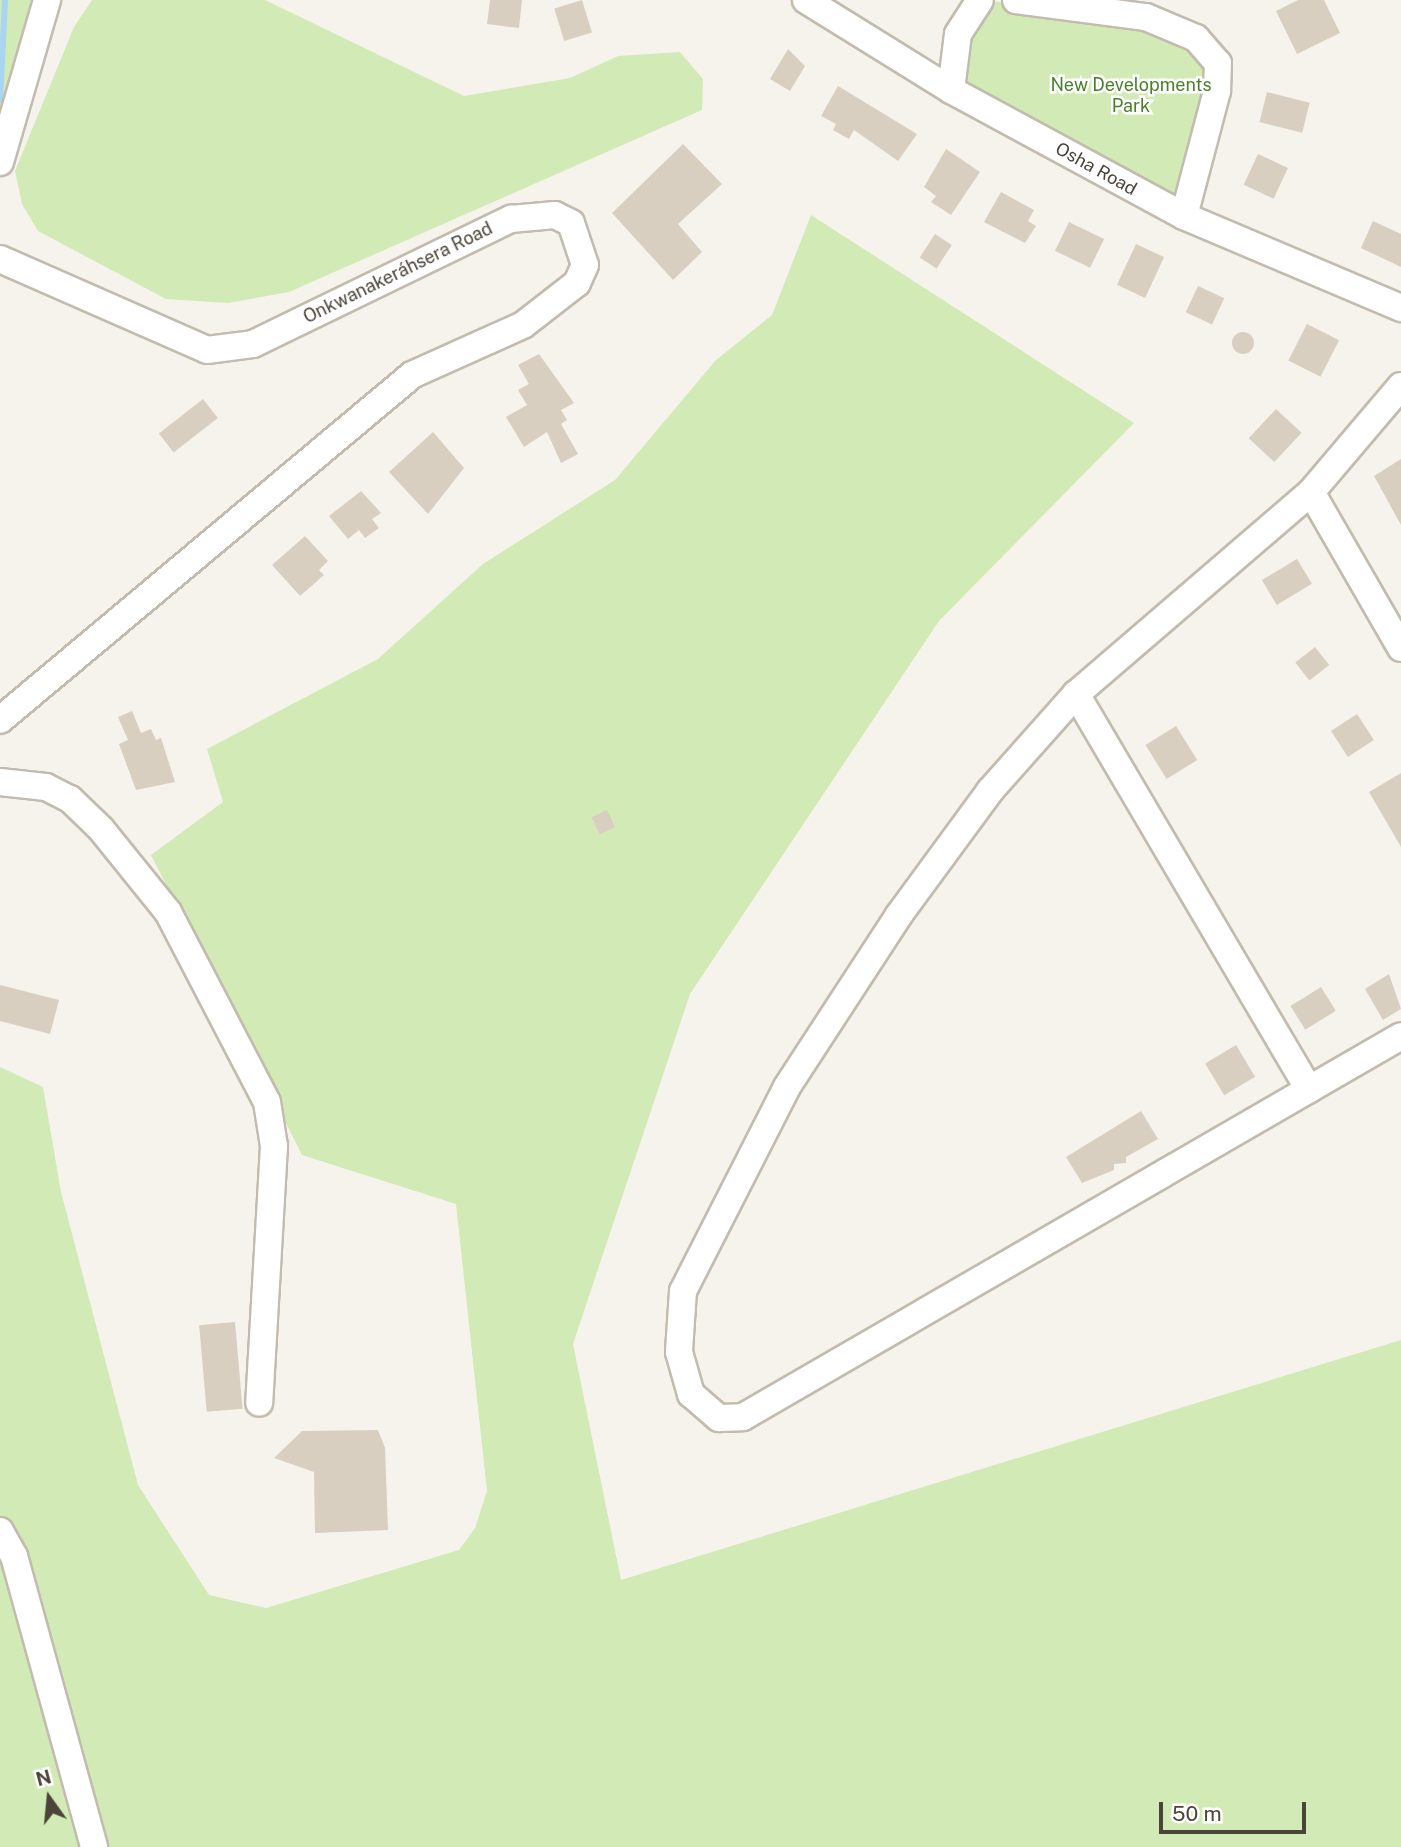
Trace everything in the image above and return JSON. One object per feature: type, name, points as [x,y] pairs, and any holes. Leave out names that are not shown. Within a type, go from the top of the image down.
[{"type":"street","points":[[0,162],[47,0]]},
{"type":"street","name":"Osha Road","points":[[806,0],[951,90],[1184,216],[1401,308]]},
{"type":"street","points":[[951,90],[958,34],[980,0]]},
{"type":"street","points":[[1016,0],[1146,16],[1196,38],[1218,63],[1217,91],[1184,216]]},
{"type":"street","name":"Onkwanakeráhsera Road","points":[[0,259],[207,350],[253,344],[511,219],[555,215],[571,223],[585,265],[577,283],[523,325],[412,375],[0,720]]},
{"type":"street","points":[[1401,386],[1311,492],[1076,694],[990,791],[899,915],[788,1087],[683,1291],[679,1352],[691,1394],[719,1418],[743,1417],[1401,1036]]},
{"type":"street","points":[[1311,492],[1401,648]]},
{"type":"street","points":[[1076,694],[1309,1089]]},
{"type":"street","points":[[0,782],[46,787],[70,799],[101,829],[169,912],[267,1102],[274,1146],[259,1403]]},
{"type":"street","points":[[0,1531],[14,1556],[94,1847]]},
{"type":"green space","points":[[0,0],[40,0],[0,138]]},
{"type":"green space","points":[[92,0],[265,0],[464,96],[570,78],[618,56],[680,52],[703,79],[702,110],[289,292],[228,303],[166,299],[38,231],[22,204],[15,171],[74,27]]},
{"type":"green space","name":"New Developments Park","points":[[980,0],[1146,17],[1218,63],[1184,216],[951,90]]},
{"type":"green space","points":[[811,215],[1134,423],[939,621],[690,994],[573,1344],[621,1580],[1401,1340],[1401,1847],[0,1847],[0,1067],[43,1087],[61,1192],[138,1485],[209,1595],[266,1608],[459,1550],[475,1528],[487,1491],[456,1204],[302,1155],[151,855],[223,802],[207,749],[378,659],[483,564],[615,480],[716,360],[772,315]]},
{"type":"building","points":[[490,0],[522,0],[519,28],[487,24]]},
{"type":"building","points":[[582,0],[592,33],[564,41],[554,8]]},
{"type":"building","points":[[1298,0],[1324,0],[1340,33],[1297,54],[1276,11]]},
{"type":"building","points":[[788,49],[805,66],[790,91],[770,79]]},
{"type":"building","points":[[838,86],[917,134],[898,161],[854,130],[849,139],[833,130],[836,124],[821,116]]},
{"type":"building","points":[[1267,92],[1310,103],[1302,133],[1260,122]]},
{"type":"building","points":[[683,144],[722,184],[678,224],[702,252],[673,280],[612,213]]},
{"type":"building","points":[[946,149],[980,172],[951,215],[931,202],[936,196],[924,187]]},
{"type":"building","points":[[1258,154],[1288,168],[1274,199],[1244,185]]},
{"type":"building","points":[[1001,192],[1034,210],[1028,221],[1036,226],[1025,243],[984,222]]},
{"type":"building","points":[[1373,221],[1401,234],[1401,267],[1361,248]]},
{"type":"building","points":[[1069,222],[1104,239],[1090,268],[1055,251]]},
{"type":"building","points":[[935,234],[952,245],[937,268],[920,257]]},
{"type":"building","points":[[1136,244],[1164,257],[1145,298],[1117,285]]},
{"type":"building","points":[[1198,286],[1224,298],[1212,325],[1186,312]]},
{"type":"building","points":[[1307,324],[1339,340],[1320,377],[1288,361]]},
{"type":"building","points":[[1243,332],[1251,335],[1254,343],[1251,351],[1243,354],[1235,351],[1232,343],[1235,335]]},
{"type":"building","points":[[539,354],[574,403],[561,410],[567,420],[561,424],[578,454],[561,463],[547,432],[524,447],[506,417],[527,405],[518,390],[529,384],[518,365]]},
{"type":"building","points":[[203,399],[218,418],[174,452],[159,433]]},
{"type":"building","points":[[1276,409],[1302,433],[1274,462],[1249,438]]},
{"type":"building","points":[[433,432],[464,468],[428,514],[389,472]]},
{"type":"building","points":[[1401,459],[1401,525],[1374,476]]},
{"type":"building","points":[[361,491],[381,513],[372,519],[379,528],[365,538],[359,530],[348,539],[329,516]]},
{"type":"building","points":[[305,536],[328,561],[319,570],[324,575],[300,596],[272,565]]},
{"type":"building","points":[[1297,559],[1312,584],[1277,605],[1262,580]]},
{"type":"building","points":[[1315,647],[1329,665],[1309,681],[1295,662]]},
{"type":"building","points":[[132,711],[141,733],[151,729],[156,740],[161,738],[175,782],[136,790],[119,744],[128,740],[118,717]]},
{"type":"building","points":[[1357,714],[1374,740],[1348,757],[1331,731]]},
{"type":"building","points":[[1176,726],[1197,760],[1167,779],[1145,745]]},
{"type":"building","points":[[1401,773],[1401,847],[1369,792]]},
{"type":"building","points":[[607,810],[615,827],[600,834],[592,817]]},
{"type":"building","points":[[1389,974],[1401,1009],[1383,1020],[1365,989]]},
{"type":"building","points":[[0,985],[59,1000],[50,1034],[0,1021]]},
{"type":"building","points":[[1321,987],[1336,1011],[1305,1030],[1290,1006]]},
{"type":"building","points":[[1236,1045],[1255,1077],[1224,1095],[1205,1064]]},
{"type":"building","points":[[1141,1111],[1158,1139],[1126,1157],[1126,1163],[1114,1164],[1114,1170],[1082,1183],[1066,1157]]},
{"type":"building","points":[[235,1322],[243,1409],[207,1412],[199,1325]]},
{"type":"building","points":[[378,1430],[385,1448],[388,1530],[315,1533],[314,1472],[274,1458],[302,1431]]},
{"type":"waterway","points":[[0,100],[5,0]]}]
